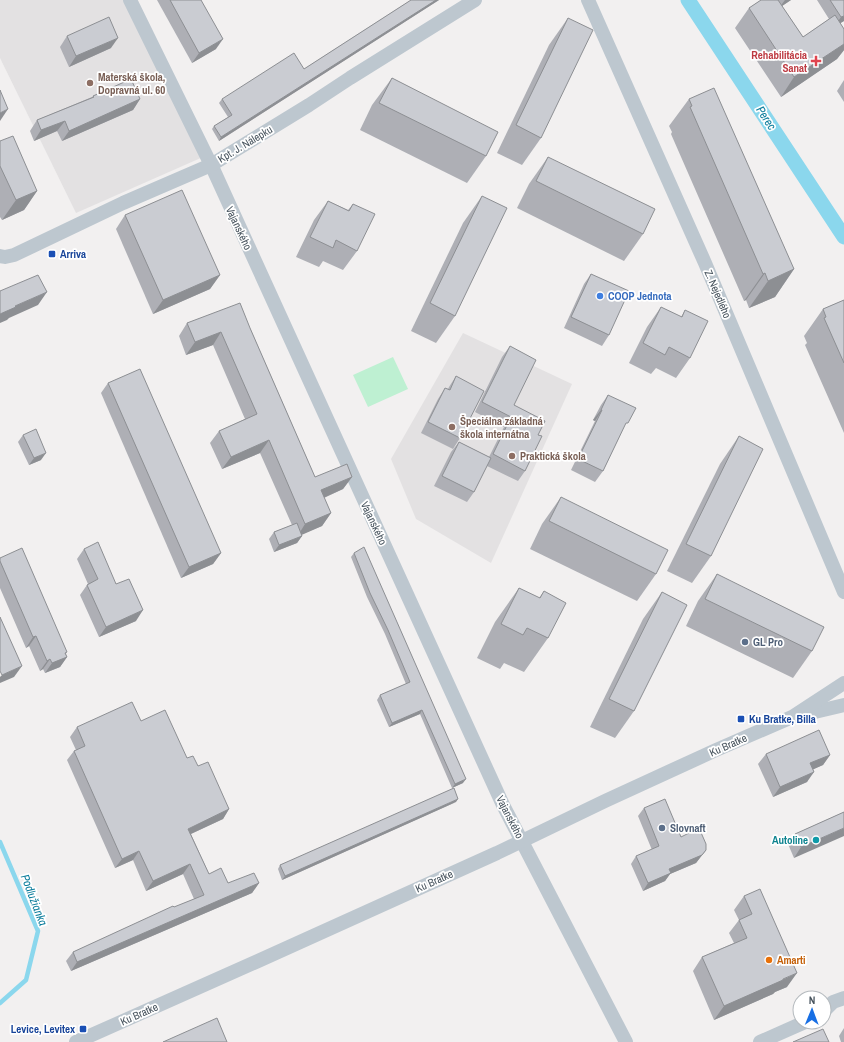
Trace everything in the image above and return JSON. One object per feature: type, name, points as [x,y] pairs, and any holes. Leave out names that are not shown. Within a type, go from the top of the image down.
[{"type":"street","name":"Vajanského","points":[[130,0],[211,165],[503,805],[626,1042]]},
{"type":"street","name":"Kpt. J. Nálepku","points":[[0,256],[5,257],[14,255],[123,203],[211,165],[475,0]]},
{"type":"street","name":"Z. Nejedlého","points":[[588,0],[707,269],[844,592]]},
{"type":"street","name":"Ku Bratke","points":[[76,1042],[265,958],[522,841],[716,750],[792,717],[844,683]]},
{"type":"street","name":"Ku Bratke","points":[[792,717],[844,705]]},
{"type":"street","points":[[832,1003],[844,998]]},
{"type":"street","points":[[760,1042],[792,1028]]},
{"type":"shaded area","name":"Materská škola, Dopravná ul. 60","points":[[0,0],[126,0],[203,157],[76,213],[0,58]]},
{"type":"shaded area","points":[[463,333],[572,384],[491,563],[416,519],[391,459]]},
{"type":"green space","points":[[393,357],[408,389],[368,407],[353,375]]},
{"type":"building","points":[[170,0],[201,0],[223,39],[199,53]]},
{"type":"building","points":[[411,0],[436,0],[221,137],[214,126],[232,115],[222,99],[294,53],[304,69]]},
{"type":"building","points":[[761,0],[778,0],[803,37],[835,15],[844,29],[844,44],[794,77],[749,8]]},
{"type":"building","points":[[830,0],[844,0],[844,16],[841,17]]},
{"type":"building","points":[[109,17],[118,38],[76,56],[67,36]]},
{"type":"building","points":[[568,18],[593,30],[541,138],[516,125]]},
{"type":"building","points":[[392,78],[498,132],[486,156],[379,103]]},
{"type":"building","points":[[131,79],[140,99],[69,131],[65,121],[41,130],[37,120],[94,97],[93,96]]},
{"type":"building","points":[[714,88],[794,269],[768,281],[765,273],[763,274],[690,107],[692,106],[689,99]]},
{"type":"building","points":[[0,90],[8,109],[0,113]]},
{"type":"building","points":[[13,136],[37,191],[16,200],[0,166],[0,141]]},
{"type":"building","points":[[548,157],[655,209],[643,234],[536,181]]},
{"type":"building","points":[[182,190],[220,275],[163,300],[125,215]]},
{"type":"building","points":[[482,196],[507,208],[455,316],[430,303]]},
{"type":"building","points":[[328,201],[349,211],[353,204],[375,214],[357,251],[336,240],[333,248],[310,237]]},
{"type":"building","points":[[591,274],[629,291],[609,335],[571,317]]},
{"type":"building","points":[[38,275],[47,292],[0,314],[0,291]]},
{"type":"building","points":[[844,300],[844,363],[824,318],[826,317],[823,309]]},
{"type":"building","points":[[240,303],[315,477],[347,464],[352,477],[321,490],[331,513],[305,524],[269,440],[231,457],[219,431],[257,414],[221,332],[195,342],[187,323]]},
{"type":"building","points":[[661,307],[682,317],[685,310],[708,321],[690,358],[669,347],[665,355],[643,343]]},
{"type":"building","points":[[510,346],[536,360],[514,405],[545,421],[538,435],[542,436],[525,471],[493,454],[511,417],[482,402]]},
{"type":"building","points":[[140,369],[221,553],[189,567],[108,383]]},
{"type":"building","points":[[456,376],[484,391],[460,438],[428,422],[445,388],[450,390]]},
{"type":"building","points":[[608,395],[636,408],[628,423],[626,423],[603,471],[578,459]]},
{"type":"building","points":[[36,429],[46,453],[34,458],[23,435]]},
{"type":"building","points":[[739,436],[763,449],[711,556],[686,544]]},
{"type":"building","points":[[459,442],[491,458],[474,492],[442,476]]},
{"type":"building","points":[[561,497],[668,550],[656,574],[549,521]]},
{"type":"building","points":[[297,523],[302,536],[279,545],[274,532]]},
{"type":"building","points":[[98,542],[116,584],[129,579],[143,610],[106,627],[87,585],[98,579],[84,549]]},
{"type":"building","points":[[364,547],[466,779],[455,784],[422,710],[392,723],[380,695],[410,682],[388,630],[370,593],[354,553]]},
{"type":"building","points":[[22,548],[67,652],[65,653],[67,657],[52,663],[50,659],[47,661],[36,636],[33,637],[0,561],[0,558]]},
{"type":"building","points":[[717,574],[824,627],[812,651],[705,599]]},
{"type":"building","points":[[519,588],[540,598],[544,591],[566,603],[548,638],[527,628],[523,635],[501,624]]},
{"type":"building","points":[[662,592],[687,605],[634,711],[609,699]]},
{"type":"building","points":[[0,617],[22,666],[2,675],[0,671]]},
{"type":"building","points":[[132,702],[141,721],[165,710],[187,758],[193,756],[198,766],[208,762],[229,809],[188,829],[209,874],[221,868],[228,883],[254,873],[259,883],[77,962],[73,952],[173,906],[174,907],[204,895],[190,864],[153,881],[139,851],[122,859],[74,751],[85,746],[77,727]]},
{"type":"building","points":[[819,730],[830,755],[810,763],[814,772],[780,787],[766,754]]},
{"type":"building","points":[[454,788],[458,799],[285,876],[280,865]]},
{"type":"building","points":[[665,799],[681,837],[699,828],[706,844],[706,850],[702,855],[669,869],[671,873],[648,883],[636,856],[659,846],[644,808]]},
{"type":"building","points":[[844,812],[844,828],[801,847],[795,834]]},
{"type":"building","points":[[760,889],[797,973],[724,1006],[702,957],[747,938],[739,920],[752,914],[744,896]]},
{"type":"building","points":[[217,1018],[227,1042],[163,1042]]},
{"type":"building","points":[[823,1030],[829,1042],[793,1042]]},
{"type":"waterway","name":"Perec","points":[[688,0],[844,237]]},
{"type":"waterway","name":"Podlužianka","points":[[0,842],[38,931],[26,980],[0,1003]]},
{"type":"place","name":"Rehabilitácia Sanat","points":[[816,61]]},
{"type":"place","name":"Materská škola, Dopravná ul. 60","points":[[90,83]]},
{"type":"place","name":"Arriva","points":[[52,254]]},
{"type":"place","name":"COOP Jednota","points":[[600,296]]},
{"type":"place","name":"Špeciálna základná škola internátna","points":[[452,427]]},
{"type":"place","name":"Praktická škola","points":[[512,456]]},
{"type":"place","name":"GL Pro","points":[[745,642]]},
{"type":"place","name":"Ku Bratke, Billa","points":[[741,719]]},
{"type":"place","name":"Slovnaft","points":[[662,828]]},
{"type":"place","name":"Autoline","points":[[816,840]]},
{"type":"place","name":"Amarti","points":[[769,960]]},
{"type":"place","name":"Levice, Levitex","points":[[83,1029]]}]
